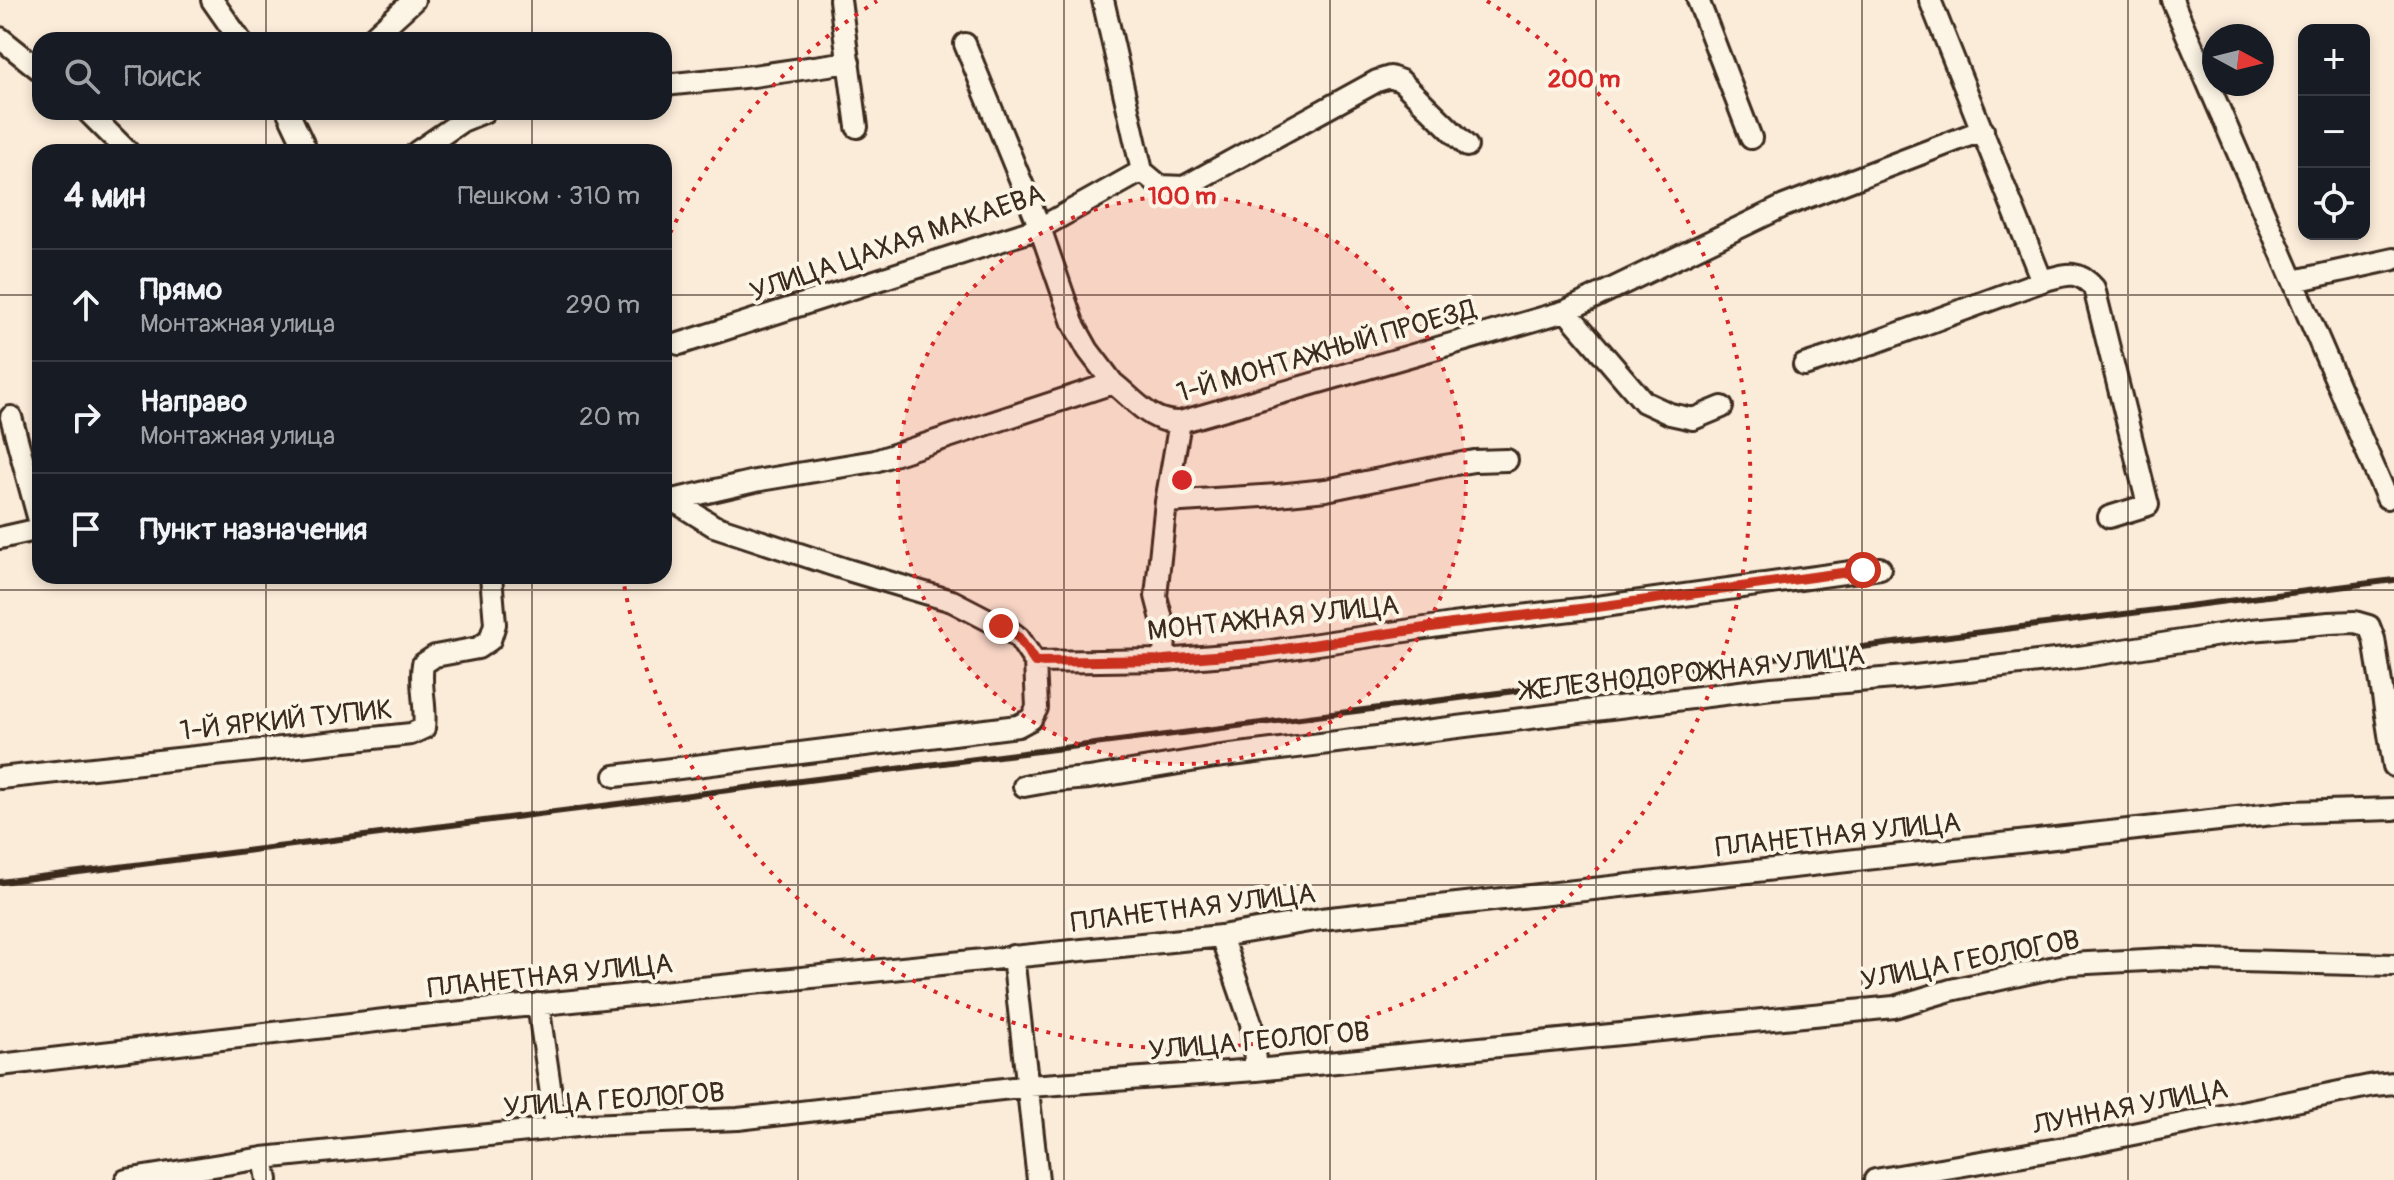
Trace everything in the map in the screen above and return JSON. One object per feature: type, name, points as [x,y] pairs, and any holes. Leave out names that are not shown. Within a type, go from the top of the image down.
[{"type":"street","points":[[212,0],[234,32]]},
{"type":"street","points":[[379,32],[414,0]]},
{"type":"street","points":[[840,0],[857,127]]},
{"type":"street","points":[[1103,0],[1142,171],[1160,186],[1184,187],[1377,81],[1390,77],[1401,81],[1467,146]]},
{"type":"street","points":[[1698,0],[1751,138]]},
{"type":"street","points":[[1930,0],[2042,281]]},
{"type":"street","points":[[2172,0],[2387,498]]},
{"type":"street","points":[[0,38],[32,64]]},
{"type":"street","name":"1-Й МОНТАЖНЫЙ ПРОЕЗД","points":[[965,44],[1040,228],[1073,323],[1088,350],[1113,383],[1166,422],[1180,422],[1566,311],[1784,206],[1983,130]]},
{"type":"street","points":[[672,84],[849,62]]},
{"type":"street","points":[[96,120],[120,144]]},
{"type":"street","points":[[292,120],[303,144]]},
{"type":"street","points":[[429,144],[464,120]]},
{"type":"street","name":"УЛИЦА ЦАХАЯ МАКАЕВА","points":[[679,344],[1040,228],[1142,171]]},
{"type":"street","points":[[2294,281],[2394,259]]},
{"type":"street","points":[[1804,365],[2042,281],[2068,274],[2085,278],[2094,288],[2148,505],[2109,517]]},
{"type":"street","points":[[1566,311],[1644,402],[1670,414],[1693,419],[1722,407]]},
{"type":"street","points":[[672,497],[875,461],[1113,383]]},
{"type":"street","points":[[11,417],[32,497]]},
{"type":"street","points":[[1164,660],[1165,631],[1156,596],[1166,502],[1180,422]]},
{"type":"street","points":[[1166,502],[1326,490],[1474,461],[1507,460]]},
{"type":"street","points":[[615,776],[1018,726],[1031,719],[1037,708],[1035,662],[1019,638],[1010,631],[952,601],[714,526],[672,500]]},
{"type":"street","points":[[0,538],[32,529]]},
{"type":"street","name":"МОНТАЖНАЯ УЛИЦА","points":[[1035,662],[1164,660],[1264,652],[1880,568]]},
{"type":"street","name":"1-Й ЯРКИЙ ТУПИК","points":[[0,778],[411,734],[424,728],[426,711],[420,679],[423,664],[435,656],[478,648],[490,640],[495,624],[492,584]]},
{"type":"street","name":"ЖЕЛЕЗНОДОРОЖНАЯ УЛИЦА","points":[[1024,786],[1215,757],[1772,688],[1906,677],[2073,658],[2251,630],[2355,622],[2369,626],[2374,639],[2394,766]]},
{"type":"street","name":"ПЛАНЕТНАЯ УЛИЦА","points":[[0,1065],[362,1022],[1221,936],[1321,919],[2259,815],[2394,809]]},
{"type":"street","points":[[1221,936],[1251,1023],[1256,1070]]},
{"type":"street","points":[[1013,956],[1038,1180]]},
{"type":"street","name":"УЛИЦА ГЕОЛОГОВ","points":[[140,1179],[263,1158],[556,1128],[738,1119],[1029,1086],[1256,1070],[1894,1007],[1951,990],[2069,964],[2165,959],[2394,965]]},
{"type":"street","points":[[538,1004],[556,1128]]},
{"type":"street","name":"ЛУННАЯ УЛИЦА","points":[[1875,1180],[2064,1148],[2394,1083]]},
{"type":"street","points":[[263,1158],[267,1180]]},
{"type":"railway","points":[[0,882],[2394,580]]},
{"type":"route","points":[[1001,626],[1019,638],[1035,662],[1164,660],[1264,652],[1863,570]]}]
